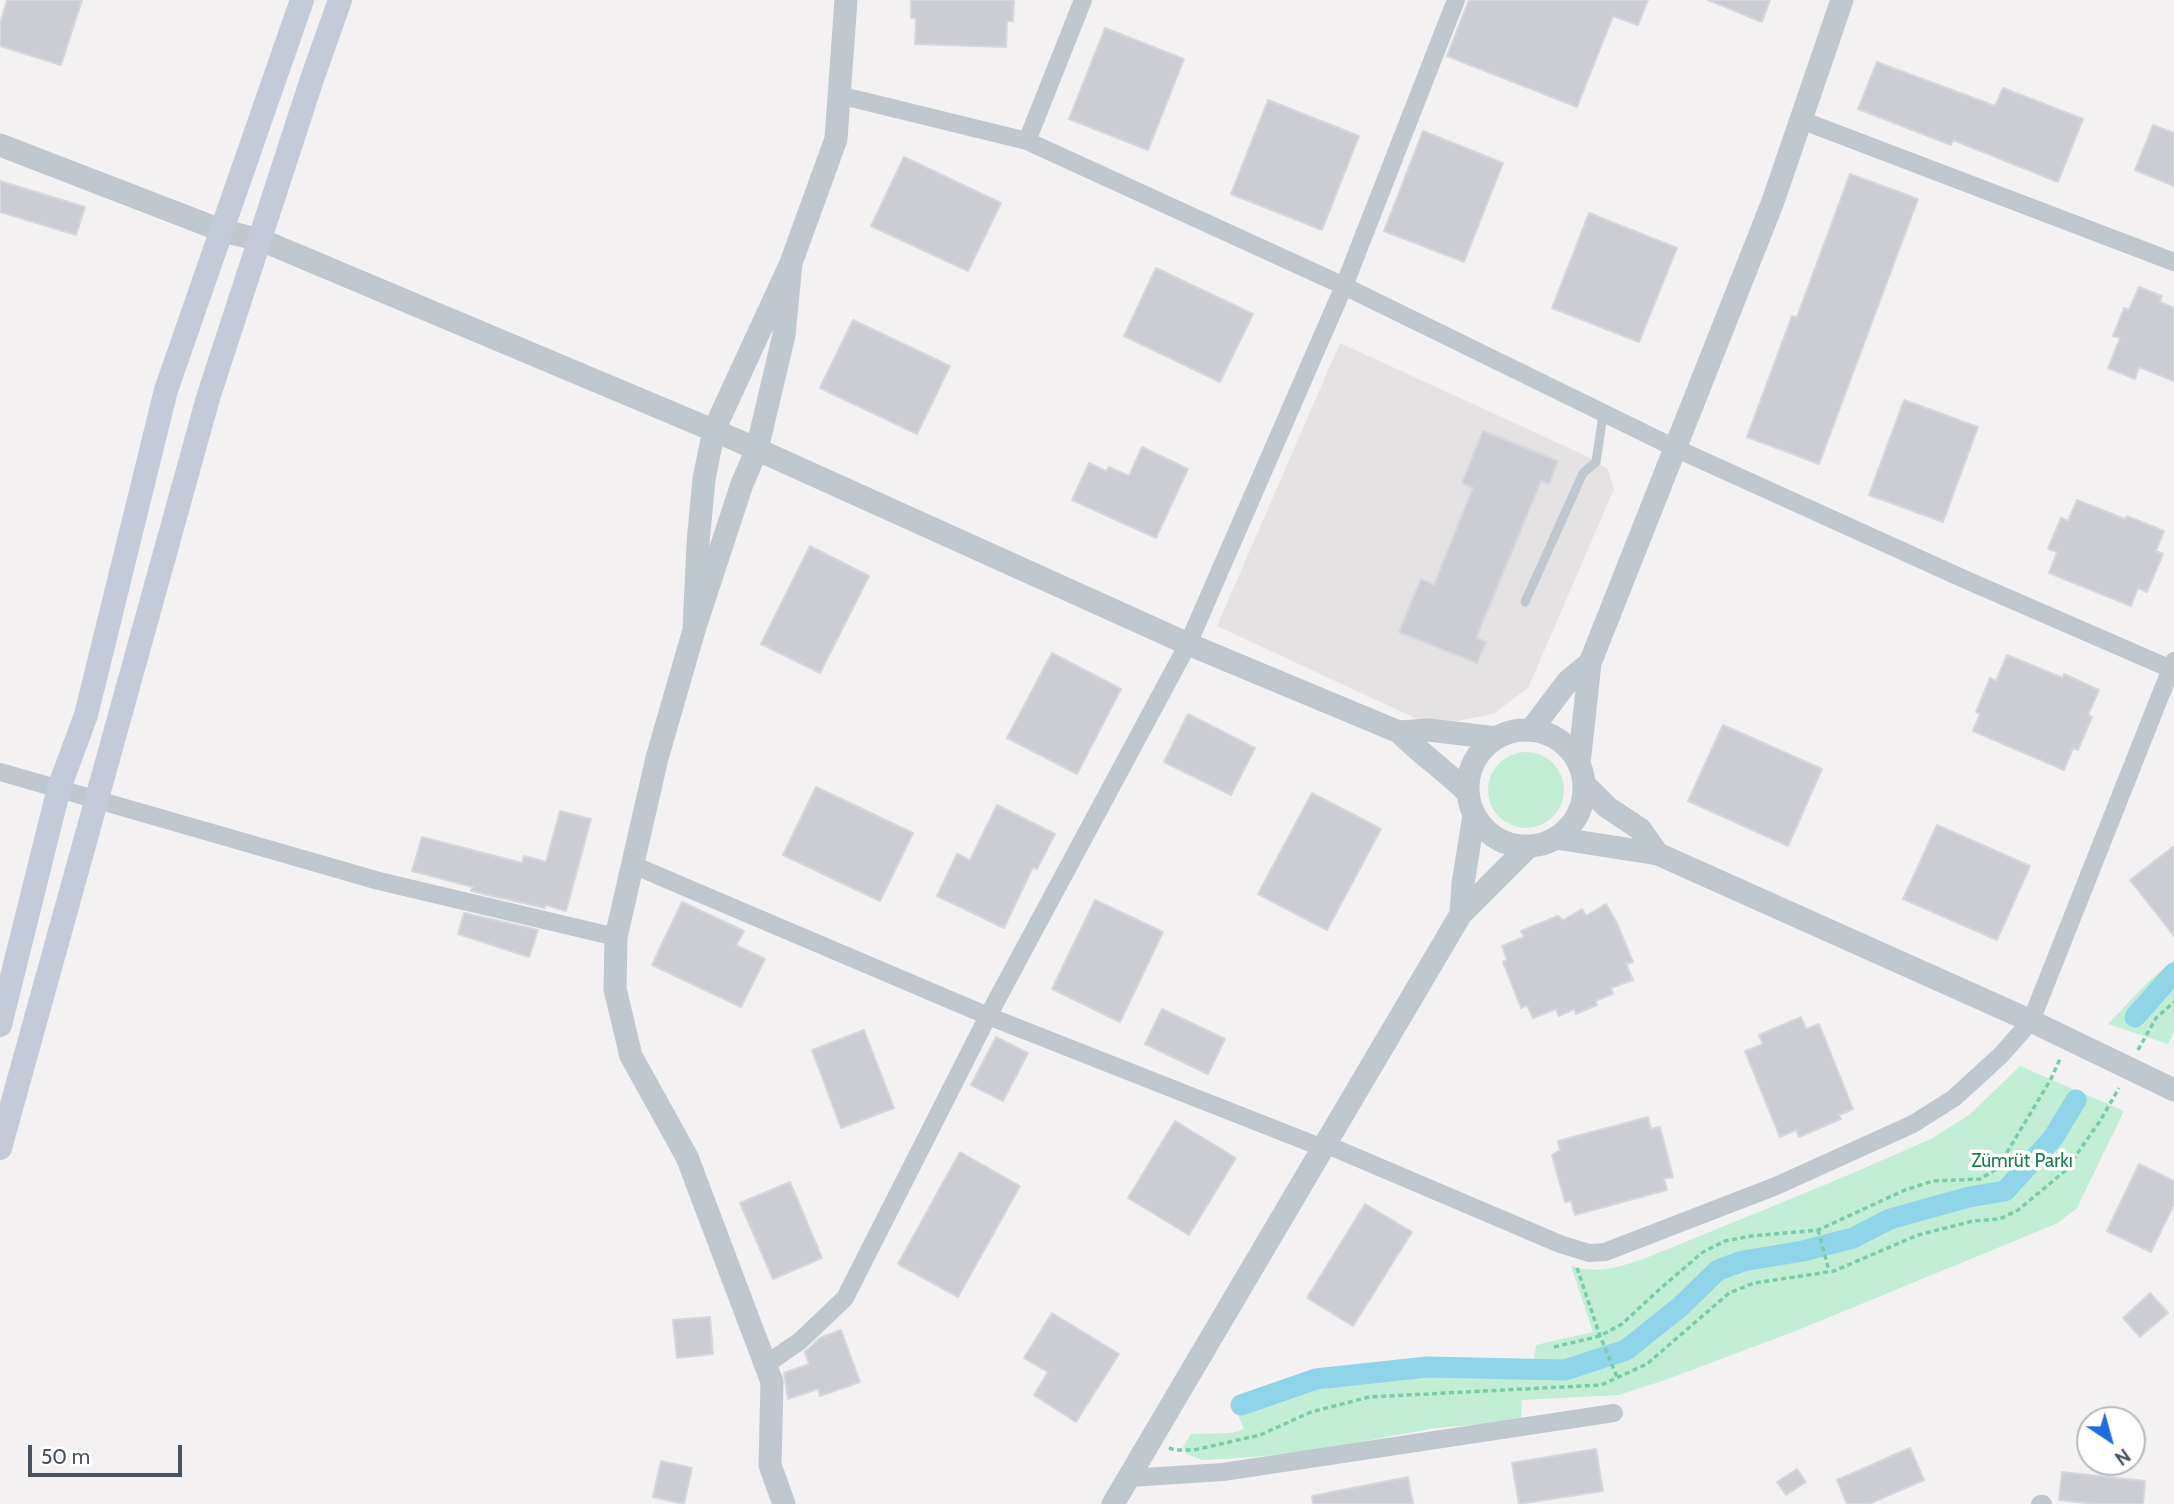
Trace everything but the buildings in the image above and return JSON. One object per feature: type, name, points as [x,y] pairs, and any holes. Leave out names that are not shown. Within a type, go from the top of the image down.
[{"type":"main road","points":[[0,1025],[59,788],[86,715],[166,390],[302,0]]},
{"type":"main road","points":[[0,1148],[208,398],[340,0]]},
{"type":"street","points":[[694,630],[704,479],[714,430],[791,263],[836,139],[846,0]]},
{"type":"street","points":[[1027,141],[1083,0]]},
{"type":"street","points":[[765,1365],[800,1341],[845,1298],[988,1016],[1188,644],[1343,286],[1456,0]]},
{"type":"street","points":[[1658,854],[1640,829],[1607,807],[1582,775],[1590,663],[1772,204],[1842,0]]},
{"type":"street","points":[[633,865],[988,1016],[1324,1146],[1560,1244],[1589,1253],[1605,1252],[1776,1186],[1913,1124],[1954,1098],[2001,1055],[2031,1021],[2173,665],[1964,579],[1675,448],[1343,286],[1027,141],[839,95]]},
{"type":"street","points":[[1801,120],[2174,262]]},
{"type":"street","points":[[0,145],[223,231],[261,240],[714,430],[1188,644],[1398,732],[1422,754],[1448,772],[1487,832],[1499,841],[1528,847]]},
{"type":"street","points":[[784,1504],[770,1465],[772,1382],[687,1157],[631,1056],[615,989],[616,937],[657,758],[694,630],[742,484],[757,449],[784,335],[791,263]]},
{"type":"street","points":[[1531,730],[1568,681],[1590,663]]},
{"type":"street","points":[[1113,1504],[1461,914],[1528,847],[1556,838],[1568,829],[1580,813],[1585,793],[1582,775],[1576,755],[1562,740],[1544,732],[1524,729],[1504,733],[1487,744],[1474,760],[1468,779],[1471,804],[1461,914]]},
{"type":"street","points":[[1398,732],[1428,730],[1461,736],[1497,738]]},
{"type":"street","points":[[0,772],[59,788],[96,802],[379,881],[616,937]]},
{"type":"street","points":[[1556,838],[1658,854],[2031,1021],[2174,1090]]},
{"type":"street","points":[[1129,1478],[1223,1472],[1614,1413]]},
{"type":"lane","points":[[1525,602],[1583,473],[1596,462],[1603,415]]},
{"type":"path","points":[[1151,1441],[1175,1450],[1194,1450],[1260,1435],[1311,1412],[1369,1397],[1601,1385],[1647,1364],[1729,1293],[1754,1283],[1829,1271],[1918,1235],[1973,1221],[2000,1219],[2018,1210],[2065,1171],[2100,1121],[2156,1018],[2174,1002]]},
{"type":"path","points":[[1554,1348],[1600,1336],[1622,1324],[1703,1252],[1726,1241],[1751,1236],[1818,1231],[1905,1190],[1933,1181],[1980,1179],[1997,1169],[2051,1079],[2069,1040]]},
{"type":"path","points":[[1818,1231],[1829,1271]]},
{"type":"path","points":[[1579,1250],[1577,1268],[1617,1377]]},
{"type":"shaded area","points":[[1340,343],[1607,468],[1614,489],[1528,688],[1493,714],[1446,723],[1417,719],[1217,626]]},
{"type":"green space","points":[[1526,752],[1541,755],[1553,763],[1561,775],[1564,790],[1561,805],[1553,817],[1541,825],[1526,828],[1511,825],[1499,817],[1491,805],[1488,790],[1491,775],[1499,763],[1511,755]]},
{"type":"green space","points":[[2174,960],[2174,1032],[2168,1044],[2108,1024],[2147,983]]},
{"type":"green space","name":"Zümrüt Parkı","points":[[2020,1066],[2124,1111],[2077,1208],[2058,1223],[1798,1330],[1665,1380],[1619,1395],[1522,1400],[1521,1421],[1435,1428],[1317,1450],[1254,1457],[1203,1460],[1186,1454],[1183,1447],[1191,1434],[1232,1433],[1244,1429],[1233,1403],[1309,1376],[1426,1364],[1534,1359],[1536,1345],[1593,1332],[1571,1266],[1598,1270],[1641,1260],[1931,1139],[1969,1115]]},
{"type":"waterway","points":[[2135,1017],[2174,973]]},
{"type":"waterway","points":[[1241,1405],[1316,1379],[1427,1367],[1565,1370],[1626,1350],[1681,1306],[1718,1270],[1743,1261],[1803,1251],[1853,1238],[1890,1219],[1969,1197],[2005,1191],[2053,1138],[2076,1100]]}]
